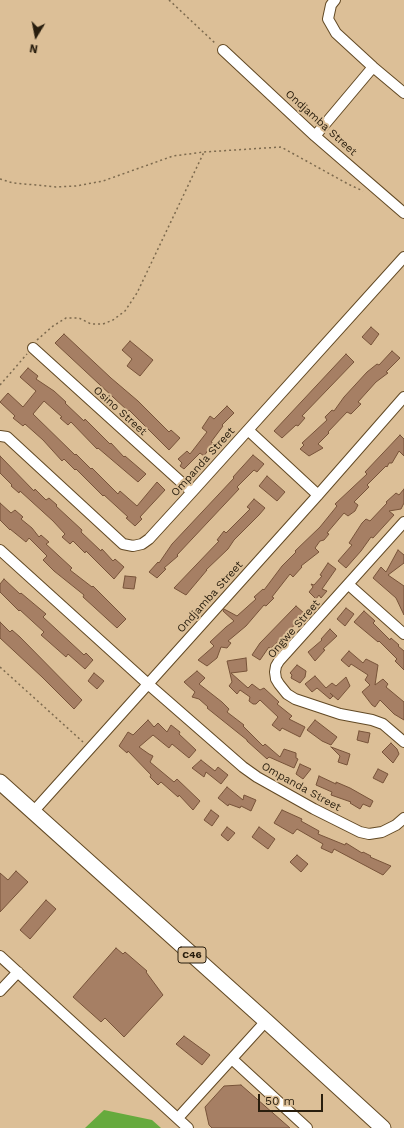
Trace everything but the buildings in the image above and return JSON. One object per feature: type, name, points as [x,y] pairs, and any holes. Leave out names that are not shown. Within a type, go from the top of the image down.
[{"type":"main road","name":"C46","points":[[0,782],[384,1128]]},
{"type":"street","points":[[335,0],[331,5],[328,19],[336,33],[404,93]]},
{"type":"street","name":"Ondjamba Street","points":[[223,50],[315,136],[404,213]]},
{"type":"street","points":[[315,136],[373,67]]},
{"type":"street","name":"Ompanda Street","points":[[0,436],[7,437],[123,544],[133,546],[142,544],[149,539],[192,492],[404,257]]},
{"type":"street","name":"Osino Street","points":[[33,348],[192,492]]},
{"type":"street","name":"Ondjamba Street","points":[[33,812],[318,495],[404,397]]},
{"type":"street","points":[[248,430],[318,495]]},
{"type":"street","name":"Ongwe Street","points":[[404,524],[276,666],[276,679],[287,694],[295,699],[340,714],[372,720],[383,724],[404,742]]},
{"type":"street","name":"Ompanda Street","points":[[0,550],[148,684],[248,770],[272,786],[360,832],[369,834],[382,832],[396,825],[404,818]]},
{"type":"street","points":[[349,585],[404,634]]},
{"type":"street","points":[[0,956],[188,1128]]},
{"type":"street","points":[[0,991],[18,972]]},
{"type":"street","points":[[178,1118],[266,1021]]},
{"type":"street","points":[[232,1058],[306,1128]]},
{"type":"path","points":[[170,0],[223,50]]},
{"type":"path","points":[[0,179],[13,183],[42,186],[76,186],[103,181],[173,156],[204,152],[281,147],[363,191]]},
{"type":"path","points":[[0,385],[33,348],[36,340],[53,326],[66,318],[79,318],[91,324],[103,324],[113,320],[124,311],[137,293],[204,152]]},
{"type":"path","points":[[0,667],[90,749]]},
{"type":"shaded area","points":[[104,1110],[152,1120],[161,1128],[85,1128]]}]
